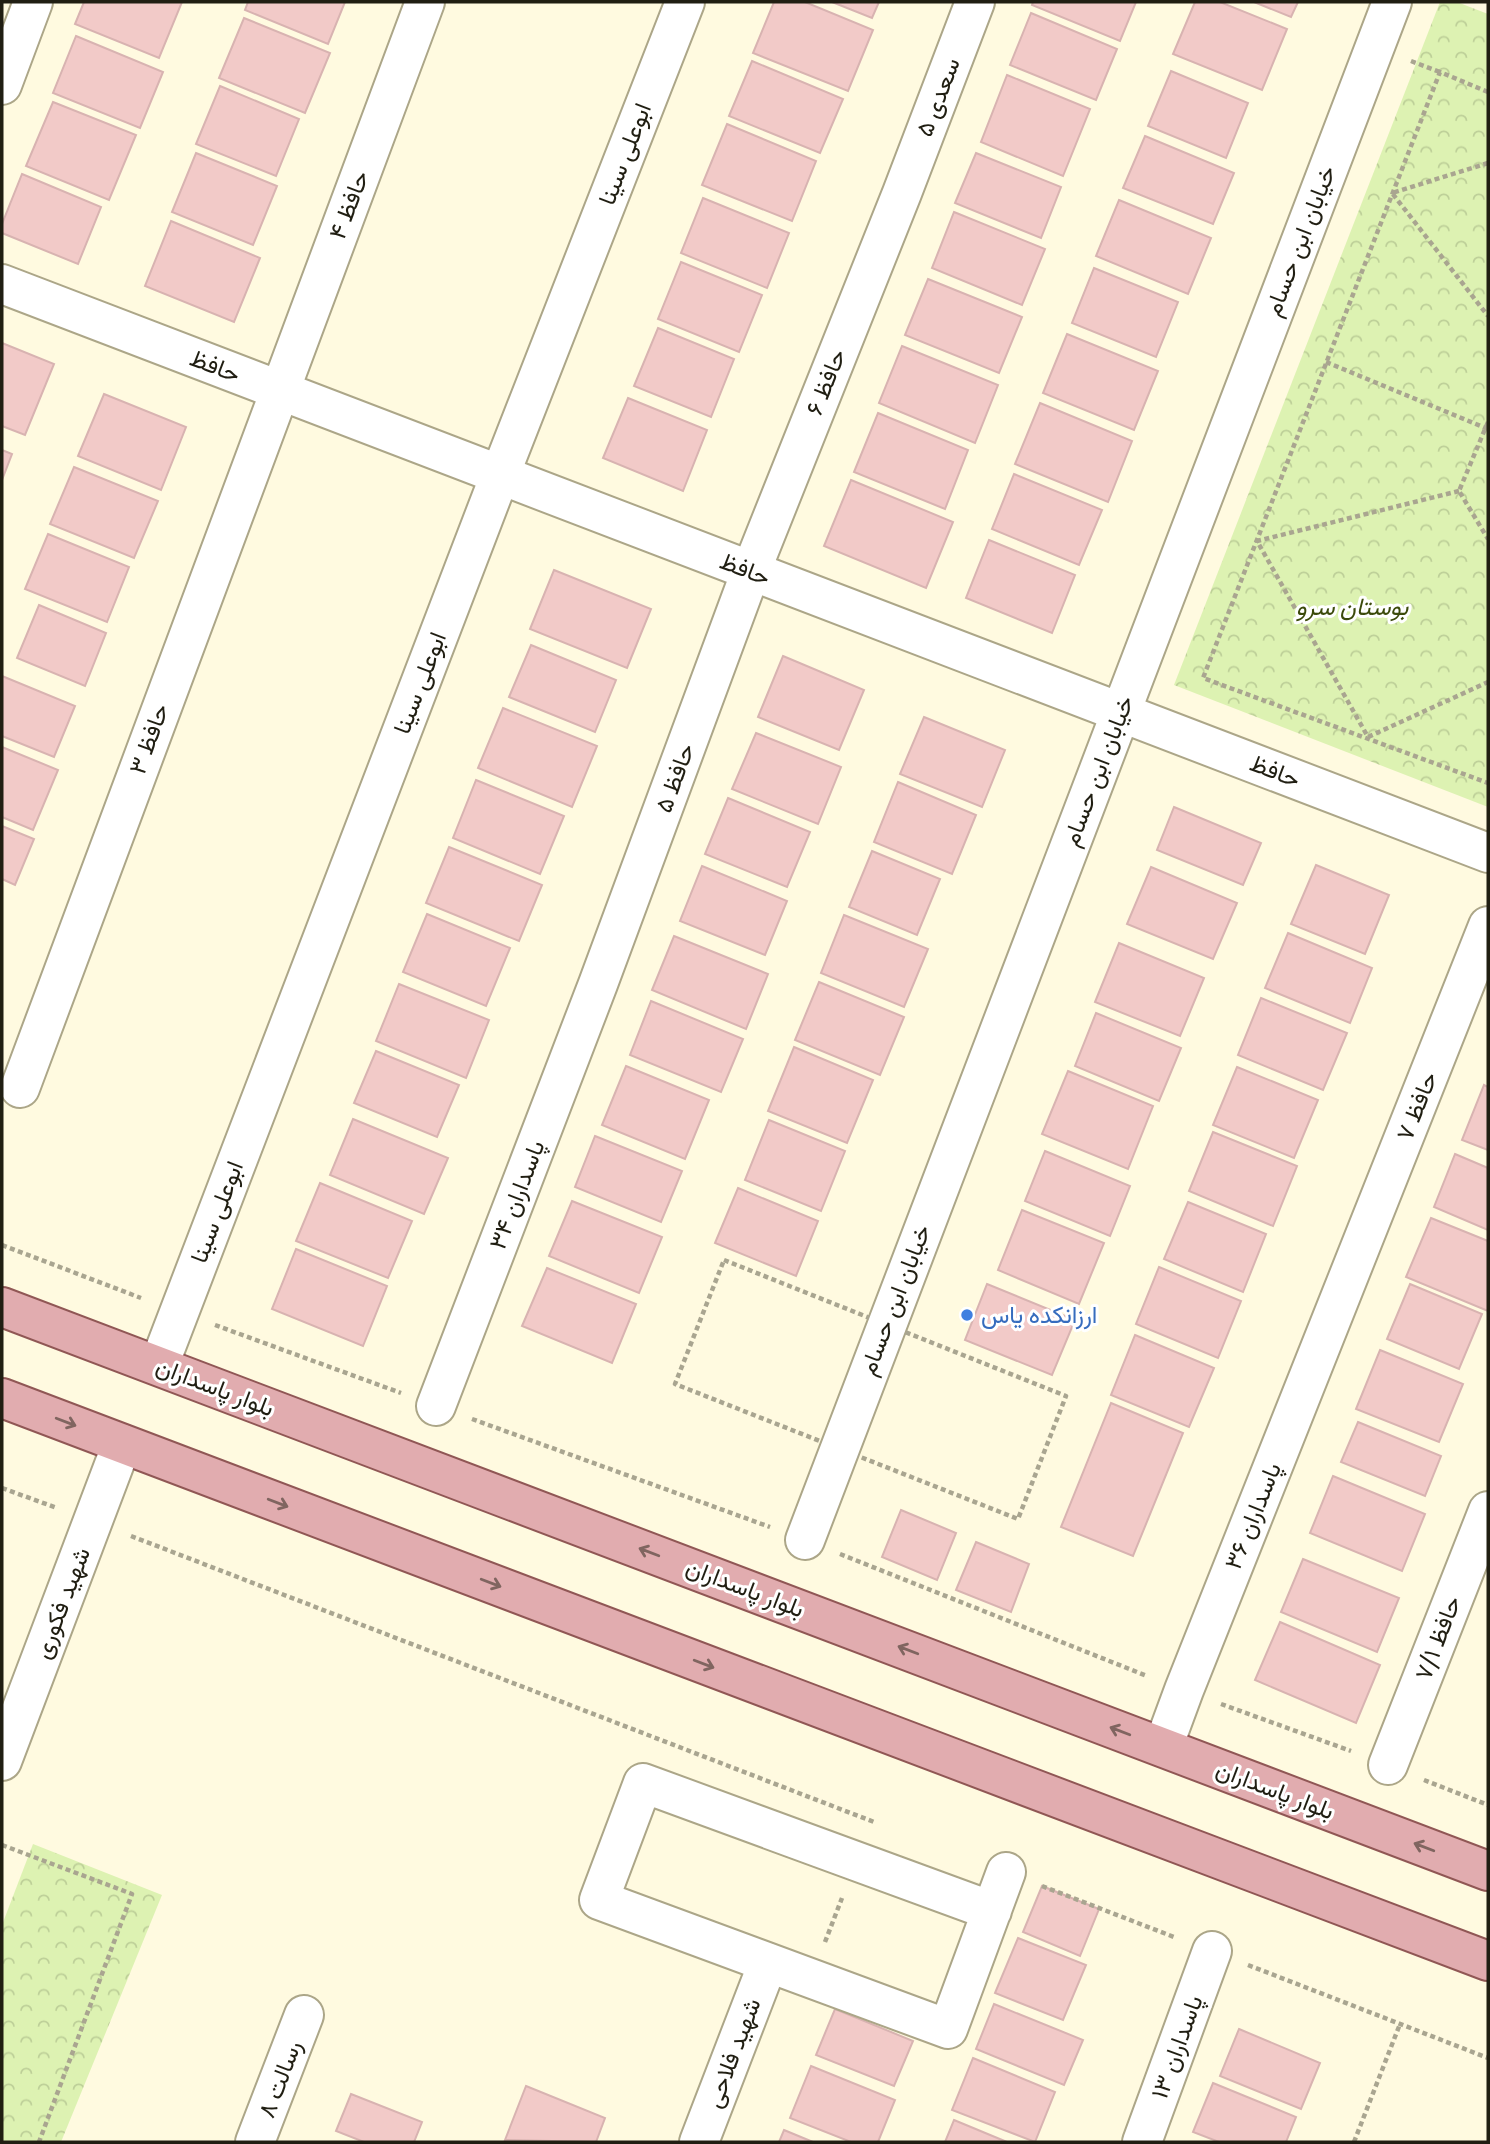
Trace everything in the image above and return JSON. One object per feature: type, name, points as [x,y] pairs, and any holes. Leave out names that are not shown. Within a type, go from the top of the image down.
[{"type":"main road","name":"بلوار پاسداران","points":[[2,1307],[1488,1871]]},
{"type":"main road","points":[[2,1398],[1488,1961]]},
{"type":"street","points":[[2,85],[33,2]]},
{"type":"street","name":"ابوعلی سینا","points":[[159,1365],[500,475],[685,2]]},
{"type":"street","name":"سعدی ۵","points":[[902,193],[975,2]]},
{"type":"street","name":"خیابان ابن حسام","points":[[805,1540],[1392,2]]},
{"type":"street","name":"حافظ ۴","points":[[279,390],[422,10]]},
{"type":"street","name":"حافظ ۶","points":[[751,571],[902,193]]},
{"type":"street","name":"حافظ","points":[[2,284],[1488,853]]},
{"type":"street","name":"حافظ ۳","points":[[20,1088],[279,390]]},
{"type":"street","name":"حافظ ۵","points":[[598,985],[751,571]]},
{"type":"street","name":"حافظ ۷","points":[[1346,1286],[1488,926]]},
{"type":"street","name":"پاسداران ۳۴","points":[[436,1406],[598,985]]},
{"type":"street","name":"پاسداران ۳۶","points":[[1163,1747],[1346,1286]]},
{"type":"street","name":"شهید فکوری","points":[[2,1761],[122,1444]]},
{"type":"street","name":"حافظ ۷/۱","points":[[1388,1765],[1488,1511]]},
{"type":"street","points":[[992,1912],[643,1783],[599,1900],[948,2029],[992,1912],[1006,1872]]},
{"type":"street","name":"پاسداران ۱۳","points":[[1142,2142],[1212,1951]]},
{"type":"street","name":"شهید فلاحی","points":[[699,2142],[768,1963]]},
{"type":"street","name":"رسالت ۸","points":[[255,2142],[304,2015]]},
{"type":"path","points":[[1488,92],[1440,72],[1203,678],[1488,783]]},
{"type":"path","points":[[1392,193],[1488,163]]},
{"type":"path","points":[[1392,193],[1488,316]]},
{"type":"path","points":[[1326,362],[1487,426],[1459,491]]},
{"type":"path","points":[[1256,541],[1459,491]]},
{"type":"path","points":[[1459,491],[1488,539]]},
{"type":"path","points":[[1256,541],[1368,737]]},
{"type":"path","points":[[1368,737],[1488,682]]},
{"type":"path","points":[[2,1245],[805,1540],[1184,1690],[1488,1805]]},
{"type":"path","points":[[724,1260],[1066,1396],[1018,1519],[838,1448],[675,1384],[724,1260]]},
{"type":"path","points":[[2,1488],[884,1825]]},
{"type":"path","points":[[2,1845],[132,1894],[39,2142]]},
{"type":"path","points":[[1006,1872],[1488,2058]]},
{"type":"path","points":[[1354,2142],[1400,2024]]},
{"type":"green space","name":"بوستان سرو","points":[[1440,2],[1457,2],[1488,14],[1488,807],[1174,685]]},
{"type":"green space","points":[[33,1844],[162,1895],[61,2142],[2,2142],[2,1925]]},
{"type":"building","points":[[84,2],[182,2],[159,58],[75,24]]},
{"type":"building","points":[[248,2],[345,2],[328,44],[245,10]]},
{"type":"building","points":[[774,2],[805,2],[873,30],[848,91],[753,53]]},
{"type":"building","points":[[832,2],[879,2],[872,18]]},
{"type":"building","points":[[1033,2],[1136,2],[1120,41],[1032,5]]},
{"type":"building","points":[[1195,2],[1220,2],[1287,29],[1262,90],[1173,54]]},
{"type":"building","points":[[1254,2],[1298,2],[1291,17]]},
{"type":"building","points":[[1031,13],[1117,49],[1096,100],[1010,65]]},
{"type":"building","points":[[244,18],[330,53],[305,113],[219,78]]},
{"type":"building","points":[[76,36],[163,72],[140,128],[53,93]]},
{"type":"building","points":[[752,61],[843,99],[820,153],[729,116]]},
{"type":"building","points":[[1171,71],[1248,103],[1226,158],[1148,126]]},
{"type":"building","points":[[1007,75],[1090,109],[1063,176],[981,142]]},
{"type":"building","points":[[220,86],[299,119],[276,176],[196,144]]},
{"type":"building","points":[[53,102],[136,135],[109,200],[26,166]]},
{"type":"building","points":[[727,124],[816,161],[792,221],[702,185]]},
{"type":"building","points":[[1145,136],[1234,173],[1213,224],[1123,188]]},
{"type":"building","points":[[196,153],[277,186],[253,245],[172,212]]},
{"type":"building","points":[[976,153],[1061,187],[1041,238],[955,203]]},
{"type":"building","points":[[22,174],[101,207],[78,264],[2,233],[2,224]]},
{"type":"building","points":[[703,198],[789,233],[767,288],[681,253]]},
{"type":"building","points":[[1119,200],[1211,238],[1188,294],[1096,256]]},
{"type":"building","points":[[954,212],[1045,249],[1022,305],[932,268]]},
{"type":"building","points":[[171,221],[260,258],[234,322],[145,286]]},
{"type":"building","points":[[681,262],[762,295],[739,352],[658,319]]},
{"type":"building","points":[[1094,268],[1178,302],[1156,357],[1072,323]]},
{"type":"building","points":[[928,279],[1022,317],[999,373],[905,335]]},
{"type":"building","points":[[658,328],[734,359],[711,417],[634,386]]},
{"type":"building","points":[[1067,334],[1158,371],[1134,430],[1043,393]]},
{"type":"building","points":[[2,343],[54,364],[25,435],[2,426]]},
{"type":"building","points":[[902,346],[998,385],[975,443],[879,403]]},
{"type":"building","points":[[104,394],[186,427],[161,490],[78,456]]},
{"type":"building","points":[[628,398],[707,430],[683,491],[603,458]]},
{"type":"building","points":[[1040,403],[1132,441],[1108,502],[1015,464]]},
{"type":"building","points":[[878,413],[968,450],[945,509],[854,472]]},
{"type":"building","points":[[2,450],[12,454],[2,480]]},
{"type":"building","points":[[74,467],[158,501],[134,558],[50,524]]},
{"type":"building","points":[[1014,474],[1102,510],[1079,565],[992,529]]},
{"type":"building","points":[[851,480],[953,522],[926,588],[824,546]]},
{"type":"building","points":[[48,534],[129,567],[107,622],[25,589]]},
{"type":"building","points":[[989,540],[1075,575],[1052,633],[966,598]]},
{"type":"building","points":[[554,570],[651,609],[627,668],[530,629]]},
{"type":"building","points":[[39,605],[106,633],[85,686],[17,658]]},
{"type":"building","points":[[531,645],[616,680],[595,732],[509,697]]},
{"type":"building","points":[[783,656],[864,690],[839,750],[758,717]]},
{"type":"building","points":[[2,676],[75,706],[54,757],[2,736]]},
{"type":"building","points":[[503,708],[597,746],[572,807],[478,768]]},
{"type":"building","points":[[924,717],[1005,750],[982,807],[900,774]]},
{"type":"building","points":[[756,733],[841,767],[818,824],[732,789]]},
{"type":"building","points":[[2,747],[58,770],[33,830],[2,817]]},
{"type":"building","points":[[476,780],[564,816],[540,874],[453,838]]},
{"type":"building","points":[[898,782],[976,815],[952,874],[874,842]]},
{"type":"building","points":[[728,798],[810,832],[787,887],[705,854]]},
{"type":"building","points":[[1174,807],[1261,843],[1243,885],[1157,850]]},
{"type":"building","points":[[2,826],[34,839],[15,885],[2,879]]},
{"type":"building","points":[[449,847],[542,885],[519,941],[426,903]]},
{"type":"building","points":[[872,851],[940,879],[917,935],[849,907]]},
{"type":"building","points":[[1316,865],[1389,895],[1365,954],[1291,924]]},
{"type":"building","points":[[702,866],[787,901],[765,955],[680,921]]},
{"type":"building","points":[[1151,867],[1237,903],[1213,959],[1127,924]]},
{"type":"building","points":[[427,914],[510,948],[486,1006],[403,972]]},
{"type":"building","points":[[844,915],[928,949],[904,1007],[821,973]]},
{"type":"building","points":[[1288,933],[1372,968],[1350,1023],[1265,988]]},
{"type":"building","points":[[674,936],[768,974],[746,1029],[652,990]]},
{"type":"building","points":[[1119,943],[1204,978],[1180,1036],[1095,1002]]},
{"type":"building","points":[[819,982],[904,1017],[880,1075],[795,1040]]},
{"type":"building","points":[[399,984],[489,1020],[466,1078],[376,1041]]},
{"type":"building","points":[[1261,998],[1347,1033],[1323,1090],[1238,1055]]},
{"type":"building","points":[[651,1001],[743,1039],[721,1092],[630,1055]]},
{"type":"building","points":[[1096,1013],[1181,1048],[1159,1101],[1075,1066]]},
{"type":"building","points":[[794,1047],[873,1080],[847,1143],[768,1111]]},
{"type":"building","points":[[376,1051],[459,1085],[437,1137],[354,1103]]},
{"type":"building","points":[[626,1066],[709,1100],[685,1159],[602,1125]]},
{"type":"building","points":[[1237,1067],[1318,1100],[1294,1158],[1213,1125]]},
{"type":"building","points":[[1068,1071],[1153,1106],[1128,1169],[1042,1134]]},
{"type":"building","points":[[1484,1085],[1488,1087],[1488,1150],[1462,1140]]},
{"type":"building","points":[[353,1119],[448,1158],[424,1214],[330,1175]]},
{"type":"building","points":[[769,1120],[845,1151],[821,1211],[745,1180]]},
{"type":"building","points":[[1213,1132],[1297,1166],[1273,1226],[1189,1191]]},
{"type":"building","points":[[595,1136],[682,1171],[661,1222],[575,1187]]},
{"type":"building","points":[[1045,1151],[1130,1186],[1110,1236],[1025,1201]]},
{"type":"building","points":[[1455,1154],[1488,1168],[1488,1230],[1434,1207]]},
{"type":"building","points":[[320,1183],[412,1221],[388,1278],[296,1241]]},
{"type":"building","points":[[738,1188],[818,1221],[796,1276],[715,1243]]},
{"type":"building","points":[[572,1201],[662,1237],[639,1293],[549,1256]]},
{"type":"building","points":[[1188,1202],[1266,1234],[1243,1292],[1164,1259]]},
{"type":"building","points":[[1022,1210],[1104,1243],[1079,1304],[998,1270]]},
{"type":"building","points":[[1431,1218],[1488,1241],[1488,1311],[1406,1277]]},
{"type":"building","points":[[296,1249],[387,1286],[363,1346],[272,1309]]},
{"type":"building","points":[[1159,1267],[1241,1301],[1218,1358],[1136,1324]]},
{"type":"building","points":[[547,1268],[636,1304],[612,1363],[522,1326]]},
{"type":"building","points":[[987,1284],[1075,1320],[1052,1375],[965,1340]]},
{"type":"building","points":[[1410,1284],[1482,1314],[1459,1369],[1387,1339]]},
{"type":"building","points":[[1135,1335],[1214,1368],[1189,1427],[1111,1395]]},
{"type":"building","points":[[1380,1350],[1463,1384],[1439,1442],[1356,1409]]},
{"type":"building","points":[[1111,1403],[1183,1433],[1133,1556],[1061,1527]]},
{"type":"building","points":[[1358,1422],[1441,1456],[1425,1496],[1341,1462]]},
{"type":"building","points":[[1333,1476],[1425,1514],[1402,1571],[1310,1533]]},
{"type":"building","points":[[901,1510],[956,1533],[937,1580],[882,1557]]},
{"type":"building","points":[[976,1542],[1029,1564],[1011,1612],[956,1590]]},
{"type":"building","points":[[1303,1559],[1399,1598],[1377,1652],[1281,1612]]},
{"type":"building","points":[[1280,1622],[1380,1665],[1356,1723],[1255,1680]]},
{"type":"building","points":[[1042,1886],[1099,1909],[1080,1956],[1023,1932]]},
{"type":"building","points":[[1018,1938],[1086,1965],[1063,2020],[995,1993]]},
{"type":"building","points":[[994,2004],[1083,2040],[1064,2085],[976,2049]]},
{"type":"building","points":[[835,2009],[913,2041],[894,2086],[816,2055]]},
{"type":"building","points":[[1239,2029],[1320,2063],[1301,2109],[1220,2076]]},
{"type":"building","points":[[973,2058],[1055,2092],[1035,2142],[952,2110]]},
{"type":"building","points":[[811,2066],[895,2100],[878,2142],[851,2142],[790,2118]]},
{"type":"building","points":[[1213,2083],[1296,2117],[1286,2142],[1219,2142],[1193,2132]]},
{"type":"building","points":[[526,2086],[605,2118],[596,2142],[505,2140]]},
{"type":"building","points":[[351,2094],[422,2122],[414,2142],[364,2142],[336,2131]]},
{"type":"building","points":[[954,2120],[1007,2142],[945,2142]]},
{"type":"building","points":[[784,2130],[813,2142],[779,2142]]},
{"type":"place","name":"ارزانکده یاس","points":[[967,1315]]}]
